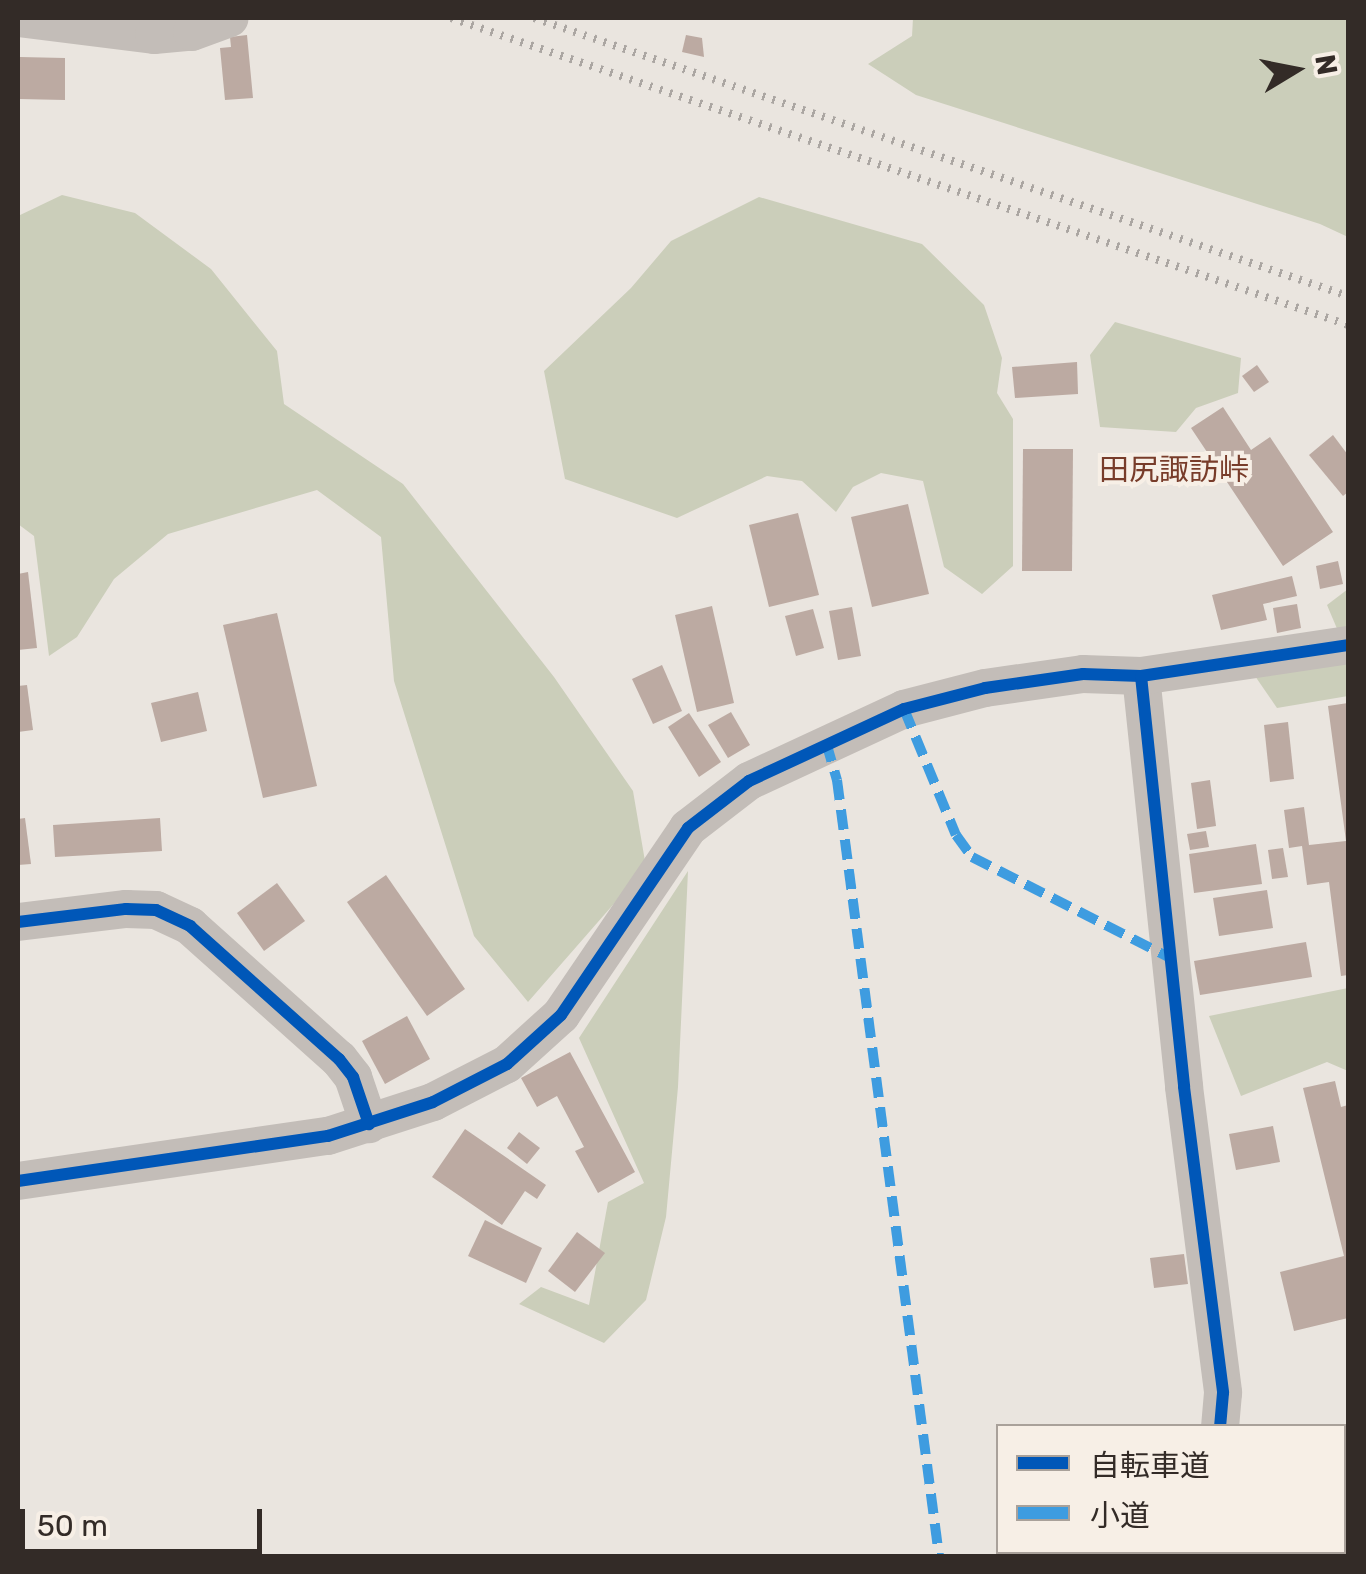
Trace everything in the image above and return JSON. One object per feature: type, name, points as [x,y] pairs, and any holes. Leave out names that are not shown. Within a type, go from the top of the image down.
[{"type":"street","points":[[18,18],[154,35],[192,32],[230,18]]},
{"type":"street","points":[[18,1181],[328,1136],[433,1102],[507,1064],[561,1016],[688,828],[749,780],[904,710],[985,688],[1083,674],[1141,676],[1348,645]]},
{"type":"street","points":[[1141,676],[1184,1087],[1224,1393],[1220,1424]]},
{"type":"street","points":[[18,922],[126,909],[156,910],[190,926],[339,1059],[353,1078],[369,1124]]},
{"type":"green space","points":[[913,18],[1348,18],[1348,237],[1320,224],[916,95],[868,64],[912,36]]},
{"type":"green space","points":[[62,195],[135,213],[211,269],[277,351],[284,404],[403,484],[554,677],[633,791],[646,867],[528,1002],[474,936],[394,681],[381,537],[317,490],[168,534],[114,579],[77,637],[49,656],[34,536],[18,524],[18,216]]},
{"type":"green space","points":[[759,197],[922,244],[984,305],[1002,358],[997,393],[1013,419],[1013,566],[982,594],[944,567],[923,481],[881,473],[853,487],[836,512],[802,481],[767,476],[677,518],[565,479],[544,371],[631,288],[671,241]]},
{"type":"green space","points":[[1115,322],[1241,358],[1238,393],[1196,408],[1176,432],[1100,427],[1090,355]]},
{"type":"green space","points":[[1348,589],[1348,628],[1338,631],[1327,605]]},
{"type":"green space","points":[[1348,656],[1348,696],[1277,708],[1255,676]]},
{"type":"green space","points":[[688,871],[678,1087],[666,1217],[646,1300],[604,1343],[519,1304],[541,1287],[589,1305],[608,1202],[644,1183],[579,1038]]},
{"type":"green space","points":[[1348,988],[1348,1071],[1327,1062],[1241,1096],[1209,1016]]},
{"type":"building","points":[[247,35],[253,98],[225,100],[220,48],[231,47],[230,37]]},
{"type":"building","points":[[686,35],[702,38],[704,57],[682,52]]},
{"type":"building","points":[[20,57],[65,58],[65,100],[19,99]]},
{"type":"building","points":[[1077,362],[1078,394],[1015,398],[1012,367]]},
{"type":"building","points":[[1257,365],[1269,382],[1254,392],[1242,376]]},
{"type":"building","points":[[1223,407],[1251,450],[1270,437],[1333,532],[1283,566],[1191,428]]},
{"type":"building","points":[[1333,435],[1348,455],[1348,492],[1343,496],[1309,455]]},
{"type":"building","points":[[1023,449],[1073,449],[1072,571],[1022,571]]},
{"type":"building","points":[[908,504],[929,594],[872,607],[851,517]]},
{"type":"building","points":[[798,513],[819,595],[769,607],[749,525]]},
{"type":"building","points":[[1338,561],[1343,584],[1320,589],[1316,566]]},
{"type":"building","points":[[28,572],[37,648],[18,650],[18,574]]},
{"type":"building","points":[[1292,576],[1297,596],[1263,604],[1267,620],[1221,630],[1212,595]]},
{"type":"building","points":[[1297,604],[1301,628],[1277,633],[1273,608]]},
{"type":"building","points":[[712,606],[734,703],[697,712],[675,615]]},
{"type":"building","points":[[852,607],[861,656],[838,660],[829,611]]},
{"type":"building","points":[[813,609],[824,648],[796,656],[785,616]]},
{"type":"building","points":[[277,613],[317,786],[263,798],[223,625]]},
{"type":"building","points":[[662,665],[682,711],[653,724],[632,679]]},
{"type":"building","points":[[27,685],[33,730],[18,732],[18,686]]},
{"type":"building","points":[[198,692],[207,731],[161,742],[151,703]]},
{"type":"building","points":[[1348,703],[1348,975],[1341,976],[1329,882],[1307,885],[1302,846],[1289,848],[1284,810],[1304,807],[1309,845],[1346,841],[1328,706]]},
{"type":"building","points":[[731,712],[750,745],[728,758],[708,725]]},
{"type":"building","points":[[689,713],[721,762],[699,777],[668,727]]},
{"type":"building","points":[[1288,722],[1294,779],[1270,782],[1264,725]]},
{"type":"building","points":[[1210,780],[1216,826],[1197,829],[1191,783]]},
{"type":"building","points":[[25,818],[31,864],[18,865],[18,819]]},
{"type":"building","points":[[160,818],[162,851],[55,857],[53,825]]},
{"type":"building","points":[[1206,831],[1209,847],[1190,850],[1187,834]]},
{"type":"building","points":[[1256,844],[1262,884],[1194,893],[1189,854]]},
{"type":"building","points":[[1283,848],[1288,877],[1272,879],[1268,850]]},
{"type":"building","points":[[386,875],[465,989],[427,1016],[347,902]]},
{"type":"building","points":[[277,883],[305,921],[264,951],[237,913]]},
{"type":"building","points":[[1267,890],[1273,928],[1219,936],[1213,898]]},
{"type":"building","points":[[1306,942],[1312,977],[1200,995],[1194,961]]},
{"type":"building","points":[[407,1016],[430,1059],[385,1084],[362,1041]]},
{"type":"building","points":[[570,1052],[635,1172],[598,1193],[575,1151],[584,1147],[557,1096],[537,1107],[521,1078]]},
{"type":"building","points":[[1335,1081],[1341,1107],[1348,1105],[1348,1318],[1294,1331],[1280,1272],[1344,1256],[1303,1088]]},
{"type":"building","points":[[1273,1126],[1280,1162],[1236,1170],[1229,1134]]},
{"type":"building","points":[[465,1129],[546,1185],[537,1199],[525,1191],[502,1225],[432,1177]]},
{"type":"building","points":[[519,1132],[540,1148],[527,1164],[507,1148]]},
{"type":"building","points":[[485,1220],[542,1248],[526,1283],[468,1256]]},
{"type":"building","points":[[577,1232],[605,1253],[575,1292],[548,1271]]},
{"type":"building","points":[[1184,1254],[1188,1284],[1154,1288],[1150,1258]]},
{"type":"building","points":[[1348,1520],[1348,1556],[1292,1556],[1346,1554]]},
{"type":"railway","points":[[451,18],[1348,325]]},
{"type":"railway","points":[[534,18],[1348,296]]},
{"type":"marked path","points":[[904,709],[956,835],[972,857],[1172,959]]},
{"type":"marked path","points":[[826,742],[837,780],[939,1556]]},
{"type":"cycle path","points":[[18,1181],[328,1136],[433,1102],[507,1064],[561,1015],[688,828],[749,781],[904,709],[985,688],[1083,674],[1141,676],[1348,645]]},
{"type":"cycle path","points":[[1141,676],[1184,1087],[1223,1393],[1220,1424]]},
{"type":"cycle path","points":[[18,922],[126,909],[156,910],[190,926],[339,1059],[353,1077],[369,1124]]},
{"type":"district","name":"田尻諏訪峠","points":[[1174,470]]}]
